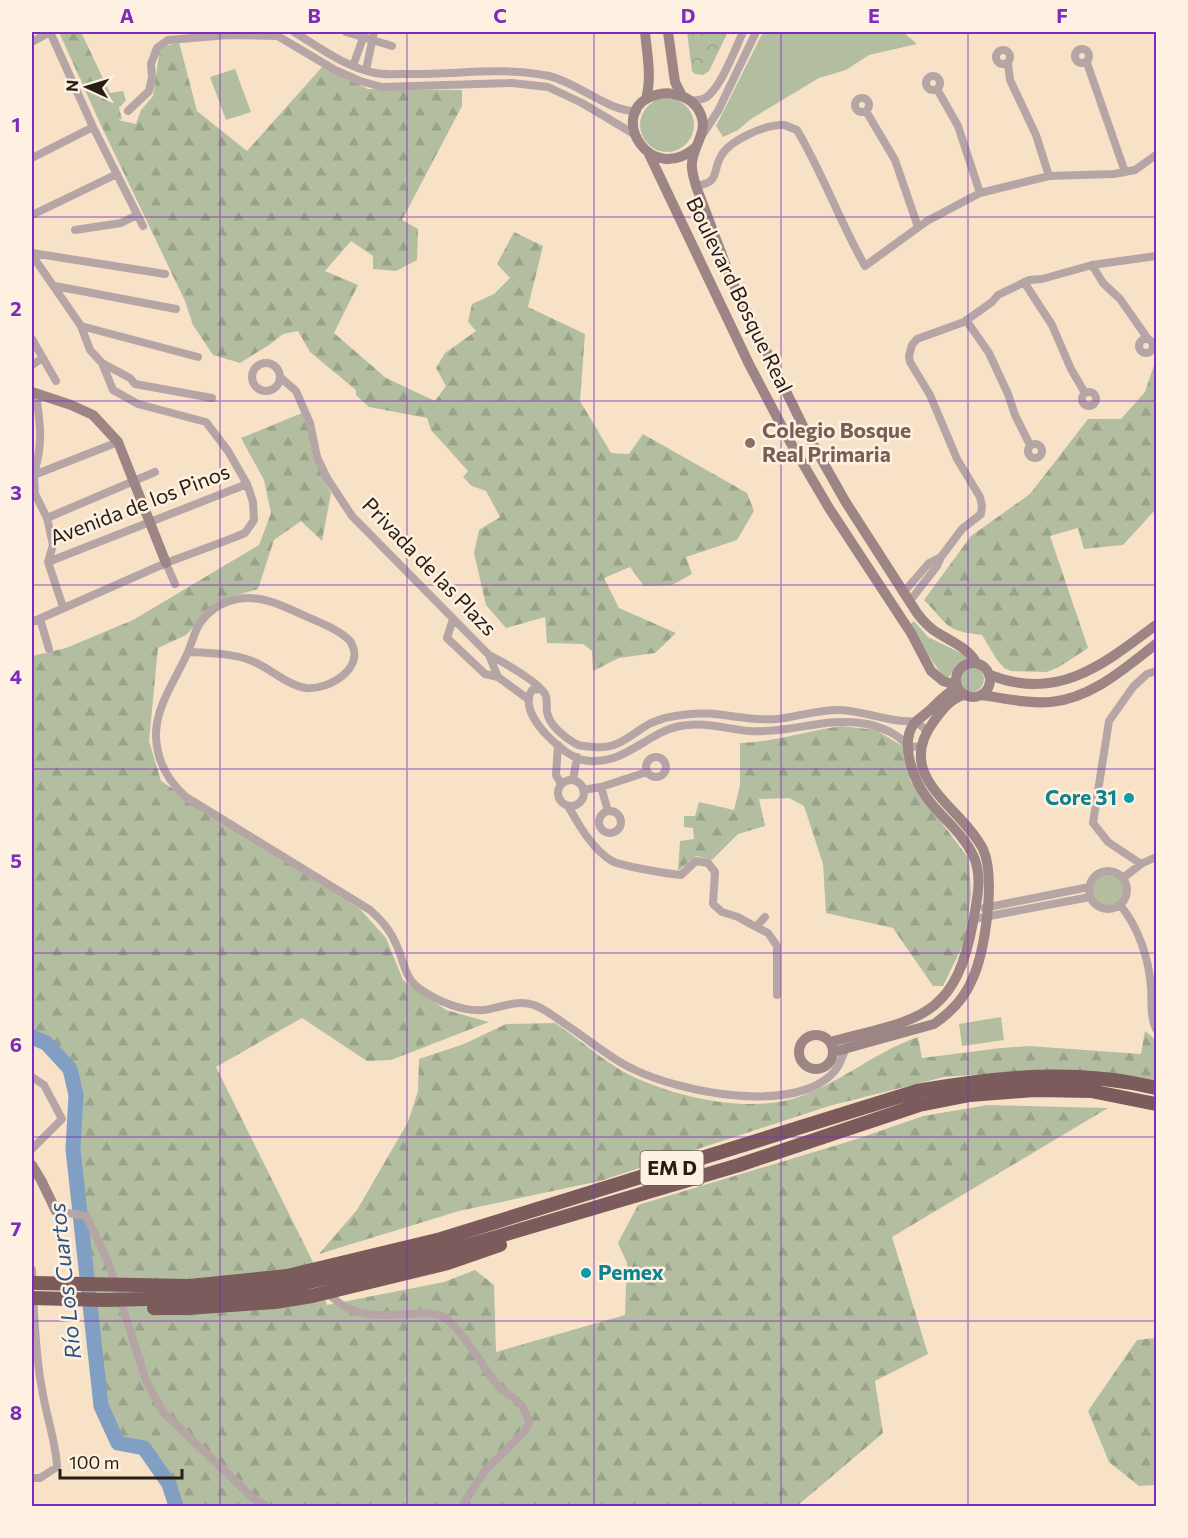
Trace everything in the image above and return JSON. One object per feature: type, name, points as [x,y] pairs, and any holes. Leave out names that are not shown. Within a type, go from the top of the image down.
[{"type":"highway","name":"EM D","points":[[32,1283],[188,1297],[441,1239],[917,1092],[969,1082],[1033,1076],[1094,1077],[1156,1088]]},
{"type":"highway","name":"EM D","points":[[32,1298],[105,1300],[240,1295],[287,1287],[456,1249],[739,1165],[919,1105],[970,1095],[1034,1090],[1090,1091],[1156,1104]]},
{"type":"highway","points":[[32,1305],[104,1308],[188,1297],[275,1302],[448,1263],[511,1242],[583,1212]]},
{"type":"street","points":[[32,42],[50,32],[93,127],[142,226]]},
{"type":"street","points":[[271,32],[335,70],[360,81],[382,87],[512,83],[548,87],[582,103],[634,134]]},
{"type":"street","points":[[294,32],[346,63],[375,73],[428,75],[512,71],[550,76],[586,91],[616,109],[637,111]]},
{"type":"street","points":[[346,32],[363,38],[373,36],[392,46]]},
{"type":"street","points":[[645,32],[649,88],[646,99],[637,111],[633,122],[634,134],[640,146],[649,154],[659,158],[680,157],[698,142],[718,111],[756,32]]},
{"type":"street","points":[[668,32],[675,82],[701,116],[703,126],[698,142]]},
{"type":"street","points":[[646,99],[658,94],[669,93],[686,98],[704,98],[710,94],[743,32]]},
{"type":"street","points":[[128,111],[149,91],[152,77],[151,64],[157,48],[168,40],[230,33],[280,36]]},
{"type":"street","points":[[366,70],[373,36]]},
{"type":"street","points":[[353,66],[363,38]]},
{"type":"street","points":[[1086,63],[1125,172]]},
{"type":"street","points":[[1008,64],[1010,80],[1036,135],[1049,176]]},
{"type":"street","points":[[937,89],[958,126],[980,193]]},
{"type":"street","points":[[867,111],[895,160],[918,227]]},
{"type":"street","points":[[696,186],[706,184],[716,174],[721,156],[735,140],[783,125],[797,130],[865,266],[918,227],[980,193],[1049,176],[1135,171],[1156,155]]},
{"type":"street","points":[[32,158],[93,127]]},
{"type":"street","name":"Boulevard Bosque Real","points":[[698,142],[692,162],[692,174],[696,186],[731,279],[805,430],[826,469],[906,598],[926,625],[963,647],[976,662]]},
{"type":"street","name":"Boulevard Bosque Real","points":[[649,154],[749,364],[811,479],[911,633],[931,670],[943,681],[959,689]]},
{"type":"street","points":[[32,215],[117,174]]},
{"type":"street","points":[[75,230],[122,223],[137,215]]},
{"type":"street","points":[[32,254],[165,274]]},
{"type":"street","name":"Avenida de los Pinos","points":[[32,254],[81,326],[90,350],[102,363],[113,390],[138,404],[207,422],[228,451],[247,484],[253,502],[254,520],[245,532],[166,563],[32,622]]},
{"type":"street","points":[[906,598],[937,566],[941,557],[963,529],[981,514],[982,506],[980,497],[957,459],[930,395],[910,362],[912,345],[917,339],[966,320],[992,302],[998,295],[1024,282],[1092,265],[1156,256]]},
{"type":"street","points":[[1092,265],[1103,284],[1119,299],[1148,339]]},
{"type":"street","points":[[1024,282],[1052,325],[1071,369],[1085,393]]},
{"type":"street","points":[[55,286],[176,309]]},
{"type":"street","points":[[966,320],[999,372],[1015,415],[1030,445]]},
{"type":"street","points":[[81,326],[198,357]]},
{"type":"street","points":[[32,339],[56,381]]},
{"type":"street","points":[[32,365],[43,358]]},
{"type":"street","points":[[102,363],[130,378],[135,384],[212,398]]},
{"type":"street","name":"Privada de las Plazs","points":[[279,377],[296,391],[310,423],[317,457],[327,478],[352,516],[489,655],[505,663],[540,689]]},
{"type":"street","points":[[33,479],[42,435],[34,393],[93,415],[118,442],[176,584]]},
{"type":"street","points":[[33,479],[118,442]]},
{"type":"street","points":[[811,479],[826,469]]},
{"type":"street","points":[[47,518],[155,472]]},
{"type":"street","name":"Avenida de los Pinos","points":[[33,479],[35,494],[47,518],[53,545],[48,562],[63,607]]},
{"type":"street","name":"Avenida de los Pinos","points":[[48,562],[247,484]]},
{"type":"street","points":[[188,652],[222,654],[251,660],[296,685],[308,688],[321,687],[351,669],[355,655],[353,645],[347,637],[292,609],[266,600],[250,598],[233,600],[211,611],[196,630],[168,693],[158,719],[157,744],[161,761],[173,784],[186,796],[370,910],[389,931],[408,976],[425,992],[450,1004],[471,1010],[485,1010],[516,1003],[534,1005],[632,1069],[679,1086],[733,1096],[783,1094],[808,1088],[829,1077],[839,1066],[846,1048]]},
{"type":"street","points":[[40,618],[49,649]]},
{"type":"street","points":[[453,619],[447,638],[485,674],[498,676]]},
{"type":"street","points":[[990,675],[1011,682],[1049,684],[1074,677],[1098,666],[1156,625]]},
{"type":"street","points":[[981,695],[990,684],[990,675],[985,667],[976,662],[962,666],[957,675],[959,689],[927,731],[922,746],[922,766],[930,784],[964,822],[983,850],[989,876],[982,951],[977,967],[962,996],[946,1016],[934,1024],[846,1048],[831,1047],[917,1018],[942,999],[958,975],[964,961],[975,914],[978,888],[976,863],[964,840],[921,790],[912,770],[908,746],[909,733],[916,721],[931,710],[946,693],[959,689],[973,697],[981,695],[1033,702],[1052,702],[1076,696],[1107,681],[1156,644]]},
{"type":"street","name":"Privada de las Plazs","points":[[489,655],[498,676],[528,699]]},
{"type":"street","name":"Privada de las Plazs","points":[[498,676],[505,663]]},
{"type":"street","points":[[1141,864],[1108,842],[1093,823],[1109,721],[1133,687],[1147,674],[1156,671]]},
{"type":"street","points":[[922,746],[908,746],[894,734],[866,724],[819,724],[762,732],[705,724],[681,726],[660,732],[624,755],[600,761],[582,760],[558,745],[546,734],[532,716],[528,699],[532,690],[540,689],[546,696],[547,714],[556,729],[578,746],[605,748],[612,746],[630,739],[652,723],[683,715],[709,714],[749,720],[778,719],[840,710],[889,720],[916,721],[927,731]]},
{"type":"street","points":[[558,745],[556,775],[561,784],[558,795],[561,802],[568,806],[592,844],[613,861],[681,875],[696,861],[708,863],[715,872],[713,904],[722,912],[738,916],[768,933],[777,946],[777,995]]},
{"type":"street","points":[[573,780],[577,757]]},
{"type":"street","points":[[583,790],[602,787],[647,772]]},
{"type":"street","points":[[561,784],[573,780],[580,784],[583,790],[579,825]]},
{"type":"street","points":[[602,787],[608,811]]},
{"type":"street","points":[[568,806],[580,802]]},
{"type":"street","points":[[1124,878],[1141,864],[1156,857]]},
{"type":"street","points":[[1106,870],[1119,873],[1124,878],[1127,895],[1115,908],[1098,906],[1090,897],[1089,887],[1095,876],[1106,870]]},
{"type":"street","points":[[987,912],[1089,887]]},
{"type":"street","points":[[975,914],[1090,897]]},
{"type":"street","points":[[1120,905],[1131,917],[1138,933],[1151,986],[1151,1014],[1156,1029]]},
{"type":"street","points":[[756,927],[765,917]]},
{"type":"street","points":[[32,1077],[44,1085],[62,1119],[32,1149]]},
{"type":"street","points":[[32,1165],[56,1211],[86,1216],[109,1264],[146,1380],[163,1412],[253,1498],[266,1506]]},
{"type":"street","points":[[32,1270],[41,1386],[50,1431],[56,1447],[57,1467],[40,1478],[32,1478]]},
{"type":"street","points":[[326,1292],[348,1309],[367,1313],[383,1316],[441,1315],[456,1327],[497,1386],[520,1402],[526,1410],[529,1423],[523,1433],[484,1472],[462,1506]]},
{"type":"green space","points":[[59,32],[81,32],[110,93],[123,91],[126,100],[119,108],[122,119],[118,120],[136,124],[141,110],[153,96],[160,48],[179,42],[197,111],[247,151],[322,67],[368,89],[462,90],[462,106],[402,220],[418,229],[417,260],[396,271],[373,269],[373,256],[351,241],[325,271],[358,285],[334,333],[386,378],[435,401],[446,386],[436,368],[445,353],[476,331],[468,322],[472,304],[494,294],[510,278],[497,264],[514,232],[543,246],[528,307],[585,334],[580,401],[611,453],[629,454],[643,434],[747,493],[754,511],[737,540],[686,557],[692,574],[672,585],[644,586],[630,567],[604,578],[619,608],[676,633],[655,653],[619,658],[593,671],[592,651],[583,644],[547,643],[545,617],[506,628],[486,605],[474,553],[479,530],[500,517],[486,491],[472,486],[463,477],[468,471],[431,430],[427,418],[369,407],[356,395],[356,390],[310,352],[298,331],[283,334],[240,363],[213,355],[193,325],[185,301]]},
{"type":"green space","points":[[687,32],[728,32],[709,71],[703,75],[692,71]]},
{"type":"green space","points":[[763,32],[903,32],[917,44],[869,55],[846,70],[819,78],[751,119],[738,130],[723,137],[716,126]]},
{"type":"green space","points":[[235,69],[251,112],[226,120],[210,77]]},
{"type":"green space","points":[[662,98],[672,98],[682,102],[690,110],[694,125],[690,140],[682,148],[672,152],[662,152],[652,148],[644,140],[640,130],[640,120],[644,110],[652,102]]},
{"type":"green space","points":[[1156,359],[1156,509],[1123,545],[1084,549],[1078,528],[1050,536],[1088,648],[1047,672],[1011,671],[1004,668],[982,635],[954,629],[943,621],[924,600],[971,536],[1030,494],[1088,419],[1121,419],[1145,392]]},
{"type":"green space","points":[[302,413],[308,429],[313,457],[331,493],[322,541],[301,521],[274,540],[258,589],[218,601],[186,635],[158,648],[149,741],[161,781],[360,909],[386,938],[403,980],[446,1010],[489,1022],[391,1060],[367,1061],[302,1018],[216,1067],[312,1260],[327,1305],[444,1282],[475,1270],[494,1285],[496,1352],[625,1315],[627,1263],[618,1243],[638,1205],[857,1139],[923,1116],[988,1105],[1108,1108],[892,1237],[928,1354],[875,1381],[883,1433],[797,1506],[176,1506],[168,1484],[144,1448],[118,1443],[101,1406],[73,1149],[76,1095],[70,1069],[46,1043],[32,1037],[32,656],[66,648],[133,620],[259,545],[271,513],[264,480],[241,438]]},
{"type":"green space","points":[[914,621],[928,637],[963,654],[970,660],[960,663],[947,679],[910,625]]},
{"type":"green space","points":[[971,666],[980,670],[984,679],[980,688],[971,692],[962,688],[958,679],[962,670]]},
{"type":"green space","points":[[841,726],[876,730],[904,747],[911,782],[969,859],[971,894],[965,941],[943,986],[933,986],[893,928],[826,913],[823,864],[804,806],[789,798],[759,799],[765,826],[738,834],[712,860],[696,856],[678,871],[680,841],[694,839],[693,828],[684,827],[684,816],[695,816],[699,802],[734,810],[740,785],[740,743],[765,741]]},
{"type":"green space","points":[[1108,873],[1120,878],[1125,890],[1120,902],[1108,907],[1096,902],[1091,890],[1096,878]]},
{"type":"green space","points":[[1001,1017],[1004,1040],[962,1046],[959,1024]]},
{"type":"green space","points":[[555,1023],[631,1076],[681,1094],[723,1102],[765,1104],[804,1095],[918,1037],[922,1058],[1029,1046],[1141,1054],[1145,1031],[1156,1040],[1156,1081],[1083,1071],[1026,1071],[944,1077],[829,1106],[600,1181],[459,1211],[319,1254],[357,1210],[408,1122],[418,1091],[419,1059],[464,1044],[506,1024]]},
{"type":"green space","points":[[1156,1338],[1156,1485],[1139,1486],[1109,1462],[1088,1411],[1137,1340]]},
{"type":"waterway","name":"Río Los Cuartos","points":[[32,1037],[46,1043],[70,1069],[76,1095],[73,1149],[101,1406],[118,1443],[144,1448],[169,1484],[176,1506]]},
{"type":"place","name":"Colegio Bosque Real Primaria","points":[[750,443]]},
{"type":"place","name":"Core 31","points":[[1129,798]]},
{"type":"place","name":"Pemex","points":[[586,1273]]}]
